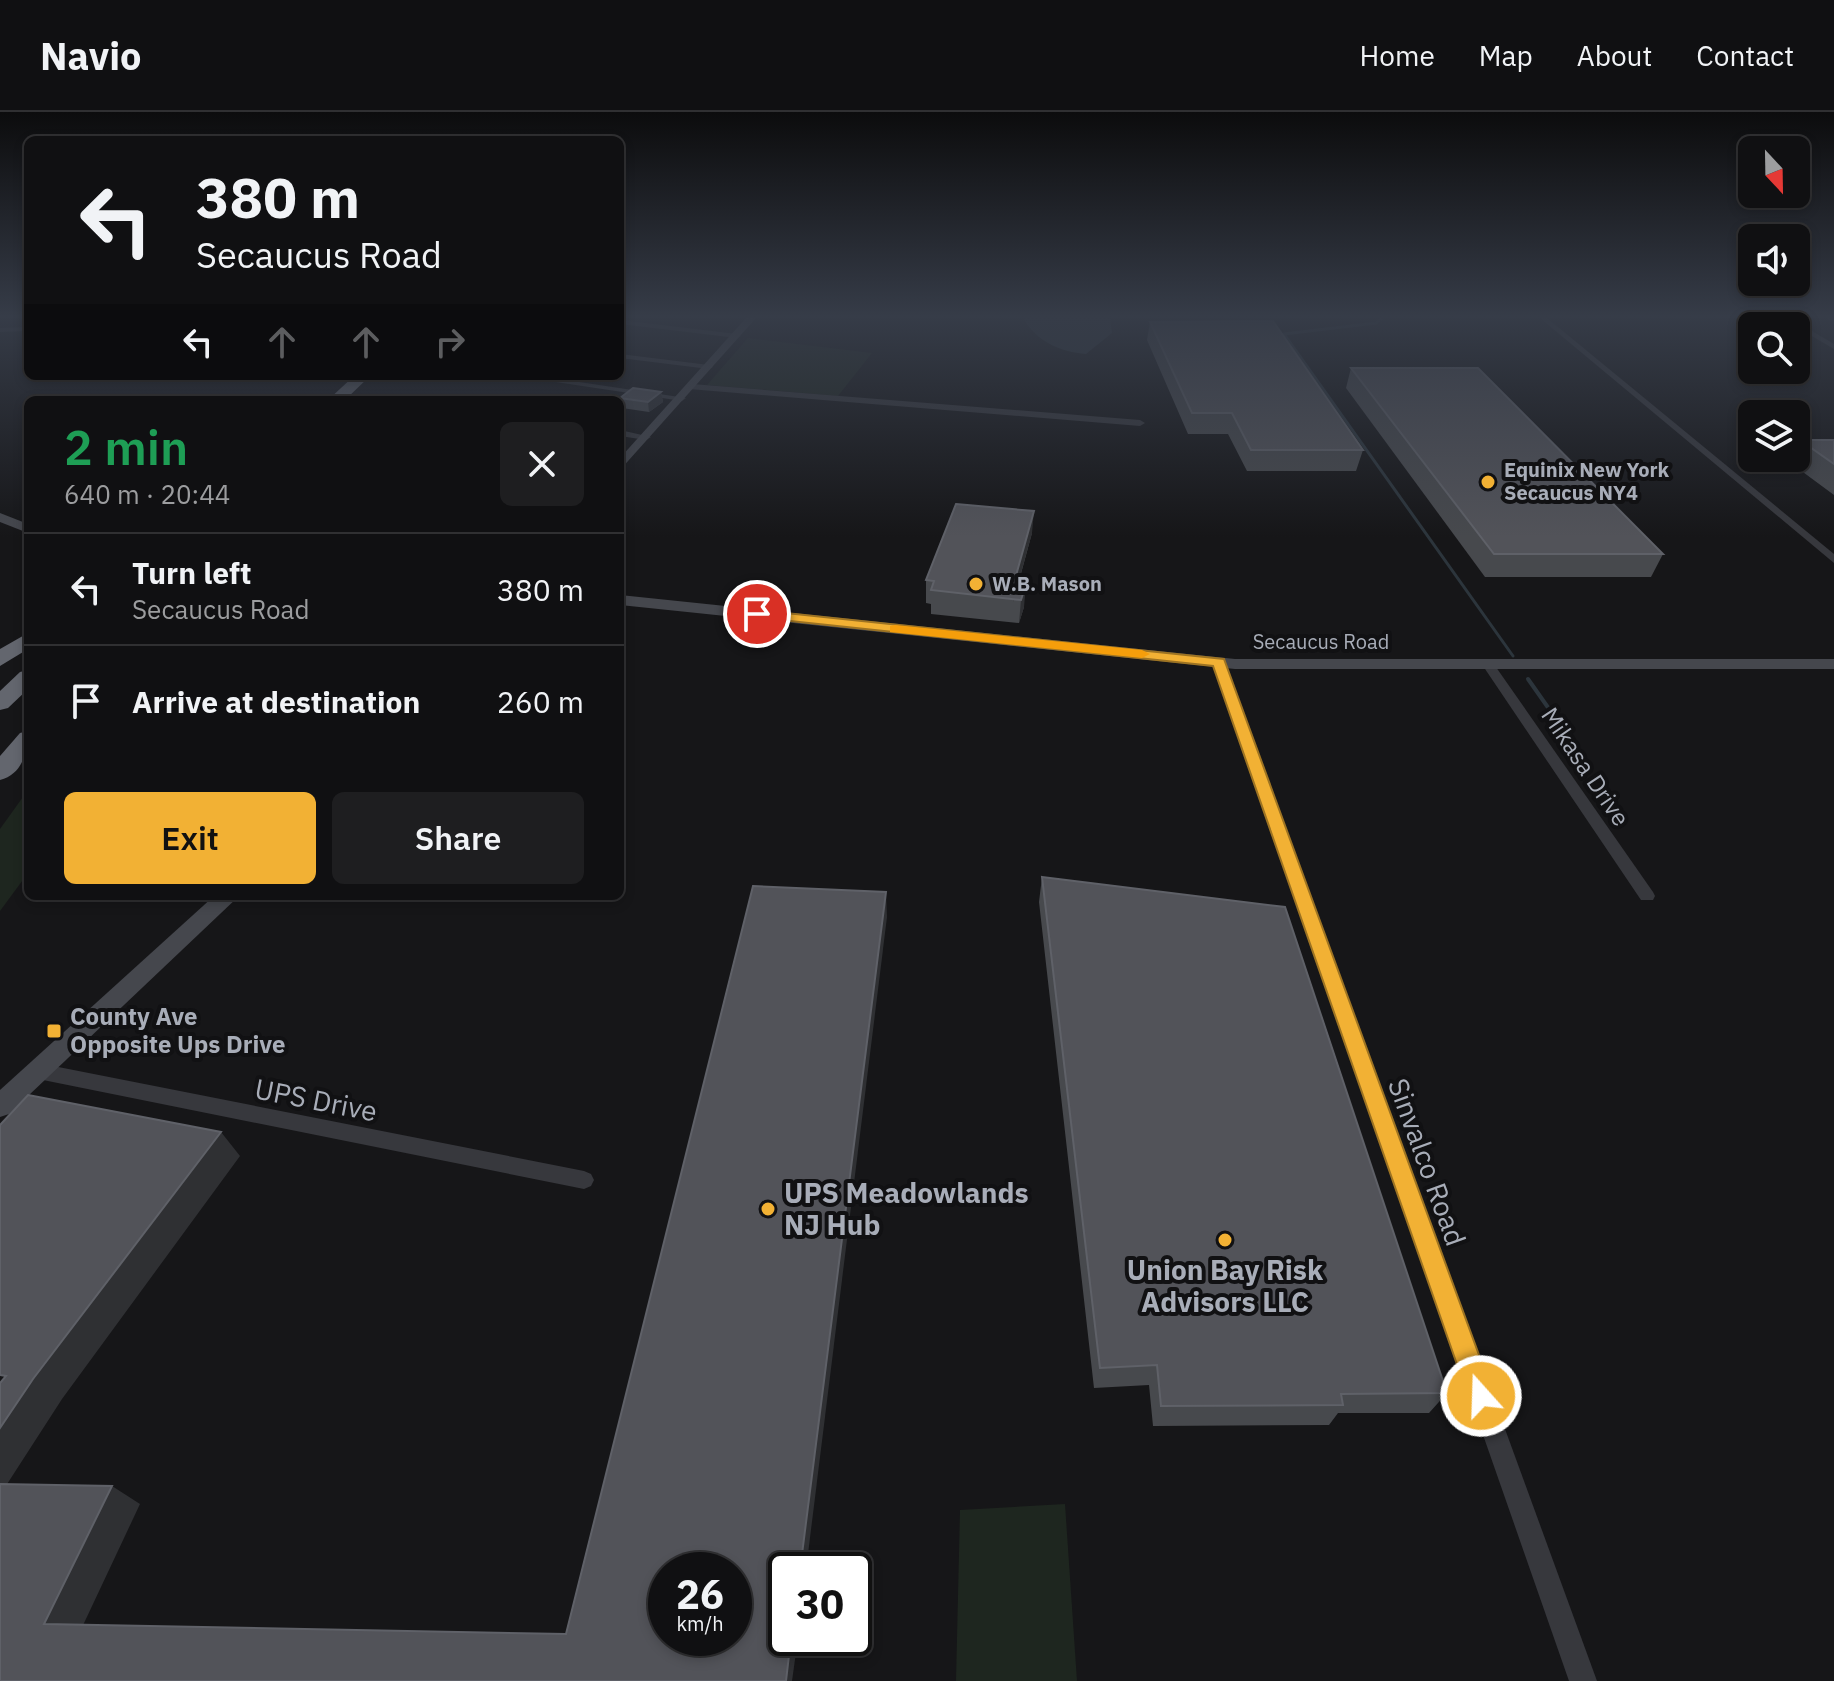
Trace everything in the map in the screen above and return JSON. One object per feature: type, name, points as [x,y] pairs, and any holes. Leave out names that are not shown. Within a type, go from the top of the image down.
[{"type":"highway","points":[[0,659],[24,642]]},
{"type":"highway","points":[[0,678],[24,658]]},
{"type":"highway","points":[[0,703],[24,681]]},
{"type":"highway","points":[[0,724],[24,702]]},
{"type":"highway","points":[[0,772],[15,751]]},
{"type":"main road","points":[[624,462],[688,391]]},
{"type":"main road","points":[[0,517],[24,527]]},
{"type":"main road","name":"Secaucus Road","points":[[624,600],[1219,662],[1834,664]]},
{"type":"main road","points":[[0,1106],[224,900]]},
{"type":"street","points":[[632,391],[682,398]]},
{"type":"street","points":[[745,391],[1140,423]]},
{"type":"street","points":[[1631,391],[1834,560]]},
{"type":"street","points":[[624,434],[646,437]]},
{"type":"street","name":"Sinvalco Road","points":[[1219,662],[1583,1681]]},
{"type":"street","name":"Mikasa Drive","points":[[1487,663],[1647,896]]},
{"type":"street","name":"UPS Drive","points":[[38,1071],[584,1180]]},
{"type":"shaded area","points":[[781,391],[842,391],[838,396]]},
{"type":"shaded area","points":[[24,796],[24,878],[0,911],[0,829]]},
{"type":"shaded area","points":[[1065,1504],[1077,1681],[956,1681],[960,1510]]},
{"type":"building","points":[[629,391],[661,392],[648,402],[623,396]]},
{"type":"building","points":[[1182,391],[1322,391],[1363,450],[1251,450],[1232,413],[1192,413]]},
{"type":"building","name":"Equinix New York Secaucus NY4","points":[[1369,391],[1501,391],[1663,554],[1494,554]]},
{"type":"building","points":[[1810,440],[1834,440],[1834,464],[1810,447]]},
{"type":"building","name":"W.B. Mason","points":[[956,504],[1034,511],[1015,579],[1026,584],[1021,600],[931,590],[934,581],[926,580]]},
{"type":"building","name":"Union Bay Risk Advisors LLC","points":[[1042,877],[1285,907],[1447,1393],[1341,1394],[1343,1405],[1161,1406],[1157,1365],[1100,1368]]},
{"type":"building","name":"UPS Meadowlands NJ Hub","points":[[753,886],[886,892],[802,1552],[768,1552],[768,1656],[789,1656],[786,1681],[0,1681],[0,1484],[112,1486],[44,1624],[566,1634]]},
{"type":"building","points":[[28,1095],[221,1132],[33,1379],[0,1428],[0,1383],[6,1376],[0,1375],[0,1125]]},
{"type":"waterway","points":[[1325,391],[1513,656]]},
{"type":"waterway","points":[[1528,679],[1573,743]]},
{"type":"slow traffic","points":[[895,629],[1142,654]]},
{"type":"place","name":"Equinix New York Secaucus NY4","points":[[1488,482]]},
{"type":"place","name":"W.B. Mason","points":[[976,584]]},
{"type":"place","name":"County Ave Opposite Ups Drive","points":[[54,1031]]},
{"type":"place","name":"UPS Meadowlands NJ Hub","points":[[768,1209]]},
{"type":"place","name":"Union Bay Risk Advisors LLC","points":[[1225,1240]]},
{"type":"route","points":[[757,614],[1219,662],[1481,1396]]}]
